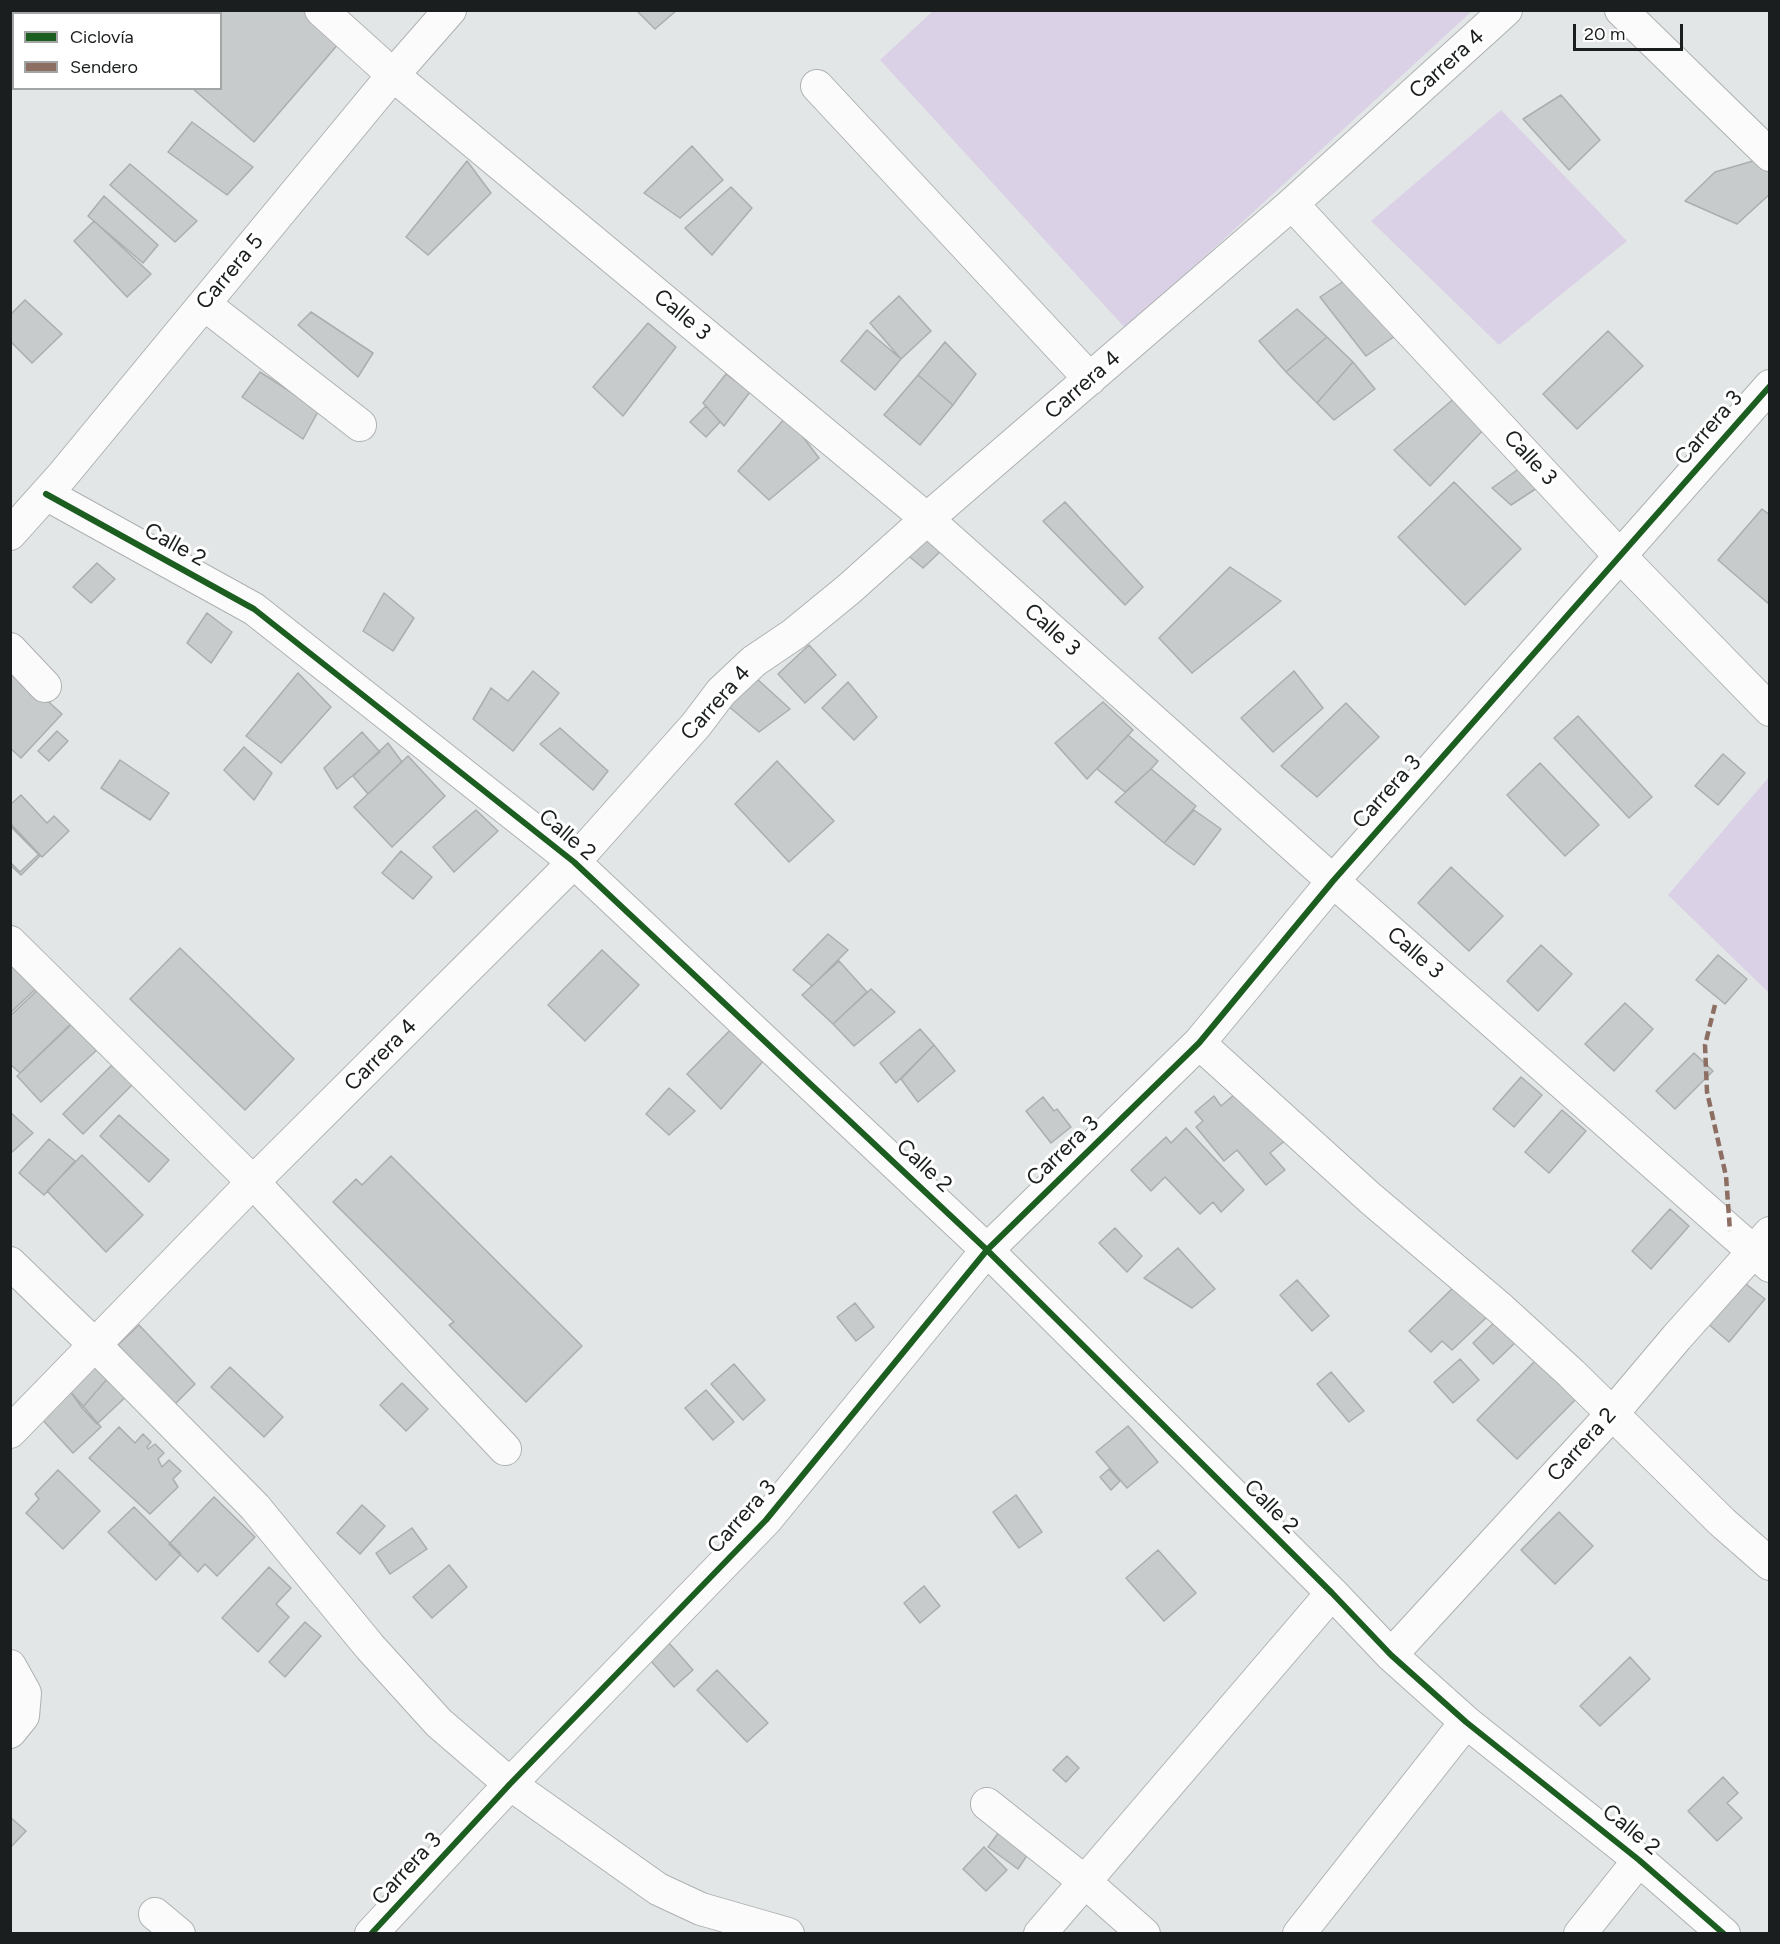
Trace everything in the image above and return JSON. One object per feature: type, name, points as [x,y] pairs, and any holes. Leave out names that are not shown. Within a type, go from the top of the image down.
[{"type":"street","name":"Calle 3","points":[[321,10],[393,75],[927,519],[1333,881],[1764,1250]]},
{"type":"street","name":"Carrera 5","points":[[10,534],[54,485],[393,75],[450,10]]},
{"type":"street","name":"Carrera 4","points":[[10,1432],[254,1182],[574,862],[696,725],[721,692],[754,661],[794,634],[849,589],[1292,204],[1506,10]]},
{"type":"street","points":[[1621,10],[1770,154]]},
{"type":"street","points":[[817,86],[1090,379]]},
{"type":"street","name":"Calle 3","points":[[1292,204],[1620,556],[1770,710]]},
{"type":"street","points":[[204,304],[360,425]]},
{"type":"street","name":"Carrera 3","points":[[371,1934],[510,1784],[766,1520],[987,1250],[1202,1038],[1333,881],[1770,386]]},
{"type":"street","name":"Calle 2","points":[[54,485],[254,609],[574,862],[987,1250],[1332,1593],[1391,1655],[1467,1722],[1640,1860],[1724,1934]]},
{"type":"street","points":[[10,649],[45,686]]},
{"type":"street","points":[[10,942],[254,1182],[505,1449]]},
{"type":"street","points":[[1202,1038],[1370,1198],[1615,1409],[1722,1522],[1770,1564]]},
{"type":"street","name":"Carrera 2","points":[[1391,1655],[1615,1409],[1677,1337],[1764,1250]]},
{"type":"street","points":[[10,1263],[96,1346],[255,1507],[370,1647],[440,1723],[510,1784],[658,1889],[702,1909],[788,1934]]},
{"type":"street","points":[[1040,1934],[1332,1593]]},
{"type":"street","points":[[10,1665],[25,1693],[23,1716],[10,1732]]},
{"type":"street","points":[[1299,1934],[1467,1722]]},
{"type":"street","points":[[987,1804],[1084,1881],[1144,1934]]},
{"type":"street","points":[[1580,1934],[1640,1860]]},
{"type":"street","points":[[155,1914],[179,1934]]},
{"type":"shaded area","points":[[933,11],[1472,11],[1126,329],[880,60]]},
{"type":"shaded area","points":[[1501,110],[1627,241],[1499,345],[1371,221]]},
{"type":"shaded area","points":[[1769,777],[1769,993],[1668,895]]},
{"type":"building","points":[[177,10],[304,10],[340,42],[254,142],[194,90],[222,90],[222,12],[178,12]]},
{"type":"building","points":[[636,10],[677,10],[655,29]]},
{"type":"building","points":[[1561,95],[1600,140],[1569,170],[1523,119]]},
{"type":"building","points":[[192,122],[253,167],[227,195],[168,152]]},
{"type":"building","points":[[692,146],[723,180],[680,218],[644,193]]},
{"type":"building","points":[[1760,159],[1770,169],[1770,194],[1737,224],[1685,201],[1715,172]]},
{"type":"building","points":[[467,161],[491,193],[428,255],[406,237]]},
{"type":"building","points":[[130,164],[197,221],[175,242],[110,185]]},
{"type":"building","points":[[731,187],[752,208],[712,255],[685,228]]},
{"type":"building","points":[[104,196],[158,245],[143,263],[88,216]]},
{"type":"building","points":[[94,221],[151,274],[127,297],[74,241]]},
{"type":"building","points":[[1350,277],[1398,334],[1366,356],[1320,297]]},
{"type":"building","points":[[899,296],[931,331],[901,359],[870,323]]},
{"type":"building","points":[[25,300],[62,334],[32,363],[10,341],[10,315]]},
{"type":"building","points":[[1297,309],[1327,337],[1286,372],[1259,341]]},
{"type":"building","points":[[311,312],[373,353],[358,377],[298,325]]},
{"type":"building","points":[[648,323],[676,347],[623,416],[593,387]]},
{"type":"building","points":[[867,330],[901,359],[875,390],[841,361]]},
{"type":"building","points":[[1608,331],[1643,366],[1577,429],[1543,394]]},
{"type":"building","points":[[1327,337],[1353,362],[1317,403],[1286,372]]},
{"type":"building","points":[[945,342],[976,374],[953,405],[918,375]]},
{"type":"building","points":[[1353,362],[1375,389],[1334,420],[1317,403]]},
{"type":"building","points":[[260,372],[319,410],[303,439],[242,397]]},
{"type":"building","points":[[726,374],[750,392],[724,426],[703,403]]},
{"type":"building","points":[[918,375],[953,405],[920,445],[884,415]]},
{"type":"building","points":[[1457,396],[1487,426],[1430,486],[1394,450]]},
{"type":"building","points":[[706,406],[720,422],[706,437],[690,422]]},
{"type":"building","points":[[787,416],[819,458],[769,500],[738,471]]},
{"type":"building","points":[[1520,468],[1537,488],[1511,505],[1492,488]]},
{"type":"building","points":[[1454,482],[1521,549],[1465,605],[1398,537]]},
{"type":"building","points":[[1065,502],[1143,587],[1125,605],[1043,521]]},
{"type":"building","points":[[1762,509],[1770,515],[1770,605],[1718,560]]},
{"type":"building","points":[[919,528],[941,551],[923,568],[899,548]]},
{"type":"building","points":[[97,563],[115,579],[91,603],[73,587]]},
{"type":"building","points":[[1230,567],[1281,601],[1192,673],[1159,638]]},
{"type":"building","points":[[384,593],[414,618],[393,651],[363,631]]},
{"type":"building","points":[[207,613],[232,632],[211,663],[187,643]]},
{"type":"building","points":[[809,645],[836,675],[805,703],[778,674]]},
{"type":"building","points":[[10,667],[62,714],[21,758],[10,748]]},
{"type":"building","points":[[533,671],[559,693],[513,751],[473,719],[491,688],[508,701]]},
{"type":"building","points":[[1294,671],[1323,708],[1273,752],[1241,718]]},
{"type":"building","points":[[298,673],[331,707],[281,763],[246,736]]},
{"type":"building","points":[[756,678],[790,709],[759,732],[727,705]]},
{"type":"building","points":[[848,682],[877,717],[854,740],[822,708]]},
{"type":"building","points":[[1103,702],[1133,730],[1087,779],[1055,743]]},
{"type":"building","points":[[1346,703],[1379,737],[1317,797],[1281,766]]},
{"type":"building","points":[[1578,716],[1652,797],[1629,818],[1554,738]]},
{"type":"building","points":[[560,728],[608,771],[593,790],[540,744]]},
{"type":"building","points":[[57,731],[68,741],[49,761],[38,751]]},
{"type":"building","points":[[362,732],[380,752],[337,789],[324,768]]},
{"type":"building","points":[[1128,735],[1158,761],[1125,792],[1097,769]]},
{"type":"building","points":[[388,743],[402,762],[368,794],[353,776]]},
{"type":"building","points":[[244,747],[272,773],[254,800],[224,770]]},
{"type":"building","points":[[1723,754],[1745,773],[1718,805],[1695,786]]},
{"type":"building","points":[[408,756],[445,796],[392,847],[354,807]]},
{"type":"building","points":[[120,760],[169,793],[150,820],[101,788]]},
{"type":"building","points":[[777,761],[834,821],[789,862],[735,804]]},
{"type":"building","points":[[1540,763],[1599,825],[1565,856],[1507,795]]},
{"type":"building","points":[[1151,769],[1196,806],[1164,843],[1115,802]]},
{"type":"building","points":[[21,795],[47,823],[54,816],[69,831],[42,857],[10,823],[10,805]]},
{"type":"building","points":[[476,810],[498,831],[454,872],[433,847]]},
{"type":"building","points":[[1194,810],[1221,829],[1194,865],[1164,843]]},
{"type":"building","points":[[10,825],[39,854],[20,872],[10,862]]},
{"type":"building","points":[[10,826],[40,856],[21,875],[10,865]]},
{"type":"building","points":[[401,851],[432,877],[413,899],[382,873]]},
{"type":"building","points":[[1451,867],[1503,916],[1469,951],[1418,903]]},
{"type":"building","points":[[828,934],[848,950],[812,986],[793,970]]},
{"type":"building","points":[[1541,945],[1572,974],[1538,1011],[1507,981]]},
{"type":"building","points":[[10,948],[42,983],[10,1013]]},
{"type":"building","points":[[180,948],[294,1059],[245,1110],[130,999]]},
{"type":"building","points":[[602,950],[639,985],[585,1041],[548,1005]]},
{"type":"building","points":[[1718,955],[1747,979],[1725,1004],[1696,980]]},
{"type":"building","points":[[839,961],[867,992],[833,1024],[802,995]]},
{"type":"building","points":[[44,984],[76,1019],[20,1073],[10,1064],[10,1016]]},
{"type":"building","points":[[871,989],[895,1012],[854,1046],[833,1024]]},
{"type":"building","points":[[1625,1003],[1653,1029],[1614,1071],[1585,1044]]},
{"type":"building","points":[[740,1020],[772,1051],[721,1109],[687,1074]]},
{"type":"building","points":[[75,1021],[100,1047],[41,1102],[17,1076]]},
{"type":"building","points":[[920,1029],[934,1045],[896,1083],[880,1063]]},
{"type":"building","points":[[934,1045],[955,1071],[918,1102],[901,1079]]},
{"type":"building","points":[[1694,1053],[1713,1071],[1675,1109],[1656,1091]]},
{"type":"building","points":[[123,1054],[143,1074],[83,1134],[63,1114]]},
{"type":"building","points":[[1521,1077],[1542,1095],[1514,1127],[1493,1109]]},
{"type":"building","points":[[669,1088],[695,1111],[669,1135],[646,1114]]},
{"type":"building","points":[[1241,1089],[1287,1139],[1270,1153],[1285,1170],[1266,1185],[1237,1150],[1224,1161],[1196,1127],[1203,1121],[1195,1112],[1214,1096],[1221,1106]]},
{"type":"building","points":[[1043,1097],[1054,1111],[1057,1109],[1071,1127],[1051,1143],[1026,1111]]},
{"type":"building","points":[[1562,1110],[1586,1131],[1549,1173],[1525,1152]]},
{"type":"building","points":[[10,1112],[33,1133],[10,1154]]},
{"type":"building","points":[[119,1115],[169,1160],[149,1182],[100,1136]]},
{"type":"building","points":[[1186,1128],[1244,1190],[1221,1212],[1213,1202],[1200,1214],[1165,1177],[1151,1191],[1131,1170],[1166,1137],[1171,1143]]},
{"type":"building","points":[[49,1139],[75,1161],[44,1195],[19,1173]]},
{"type":"building","points":[[82,1155],[143,1215],[106,1252],[47,1191]]},
{"type":"building","points":[[391,1156],[582,1346],[526,1402],[449,1325],[454,1322],[333,1202],[356,1179],[362,1185]]},
{"type":"building","points":[[1670,1209],[1689,1226],[1651,1269],[1632,1251]]},
{"type":"building","points":[[1115,1228],[1142,1256],[1127,1272],[1099,1243]]},
{"type":"building","points":[[1178,1248],[1215,1289],[1192,1308],[1144,1278]]},
{"type":"building","points":[[1462,1279],[1487,1317],[1452,1350],[1442,1341],[1431,1352],[1409,1331]]},
{"type":"building","points":[[1297,1280],[1329,1316],[1312,1331],[1280,1295]]},
{"type":"building","points":[[1741,1280],[1765,1299],[1729,1342],[1706,1322]]},
{"type":"building","points":[[855,1303],[874,1327],[856,1341],[837,1317]]},
{"type":"building","points":[[1498,1319],[1518,1340],[1493,1364],[1473,1343]]},
{"type":"building","points":[[139,1325],[195,1384],[174,1405],[118,1345]]},
{"type":"building","points":[[101,1356],[114,1371],[82,1408],[70,1391]]},
{"type":"building","points":[[1460,1359],[1479,1380],[1453,1403],[1434,1382]]},
{"type":"building","points":[[1537,1359],[1577,1398],[1517,1459],[1477,1420]]},
{"type":"building","points":[[734,1364],[765,1400],[743,1420],[711,1384]]},
{"type":"building","points":[[230,1367],[283,1417],[264,1437],[211,1387]]},
{"type":"building","points":[[114,1371],[133,1390],[97,1424],[82,1408]]},
{"type":"building","points":[[1331,1372],[1364,1411],[1349,1422],[1317,1384]]},
{"type":"building","points":[[402,1383],[428,1409],[406,1431],[380,1405]]},
{"type":"building","points":[[706,1390],[734,1422],[713,1440],[685,1408]]},
{"type":"building","points":[[70,1391],[101,1427],[73,1453],[39,1416]]},
{"type":"building","points":[[1128,1426],[1158,1462],[1127,1488],[1096,1452]]},
{"type":"building","points":[[119,1427],[135,1443],[143,1434],[151,1442],[148,1449],[155,1444],[164,1453],[158,1459],[162,1467],[169,1460],[181,1471],[173,1479],[178,1487],[150,1514],[89,1458]]},
{"type":"building","points":[[1109,1469],[1120,1481],[1111,1490],[1100,1477]]},
{"type":"building","points":[[58,1470],[100,1511],[63,1549],[26,1513],[39,1499],[35,1494]]},
{"type":"building","points":[[1016,1495],[1042,1532],[1019,1548],[993,1512]]},
{"type":"building","points":[[214,1497],[255,1537],[217,1576],[205,1564],[198,1572],[169,1544]]},
{"type":"building","points":[[362,1505],[385,1526],[360,1554],[337,1533]]},
{"type":"building","points":[[134,1507],[181,1554],[156,1580],[108,1532]]},
{"type":"building","points":[[1559,1512],[1593,1546],[1555,1584],[1521,1550]]},
{"type":"building","points":[[412,1528],[427,1549],[390,1574],[376,1553]]},
{"type":"building","points":[[1158,1550],[1196,1593],[1164,1621],[1126,1578]]},
{"type":"building","points":[[449,1565],[467,1587],[432,1618],[413,1597]]},
{"type":"building","points":[[269,1567],[291,1588],[276,1604],[289,1617],[258,1652],[222,1618]]},
{"type":"building","points":[[924,1586],[940,1606],[920,1623],[904,1603]]},
{"type":"building","points":[[305,1622],[321,1636],[285,1677],[269,1662]]},
{"type":"building","points":[[661,1634],[693,1670],[674,1687],[643,1652]]},
{"type":"building","points":[[1630,1657],[1650,1679],[1600,1726],[1580,1706]]},
{"type":"building","points":[[717,1670],[768,1723],[747,1742],[697,1690]]},
{"type":"building","points":[[1067,1756],[1079,1768],[1066,1782],[1053,1770]]},
{"type":"building","points":[[1723,1777],[1738,1793],[1727,1803],[1742,1818],[1717,1841],[1688,1811]]},
{"type":"building","points":[[10,1817],[26,1831],[10,1848]]},
{"type":"building","points":[[999,1832],[1028,1854],[1018,1869],[988,1847]]},
{"type":"building","points":[[984,1847],[1007,1870],[986,1891],[963,1869]]},
{"type":"marked path","points":[[1715,1005],[1705,1045],[1707,1092],[1726,1176],[1730,1231]]},
{"type":"cycle path","points":[[371,1934],[510,1784],[766,1520],[987,1250],[1199,1043],[1333,881],[1770,386]]},
{"type":"cycle path","points":[[46,494],[254,609],[574,862],[987,1250],[1332,1593],[1391,1655],[1466,1722],[1639,1860],[1724,1934]]}]
